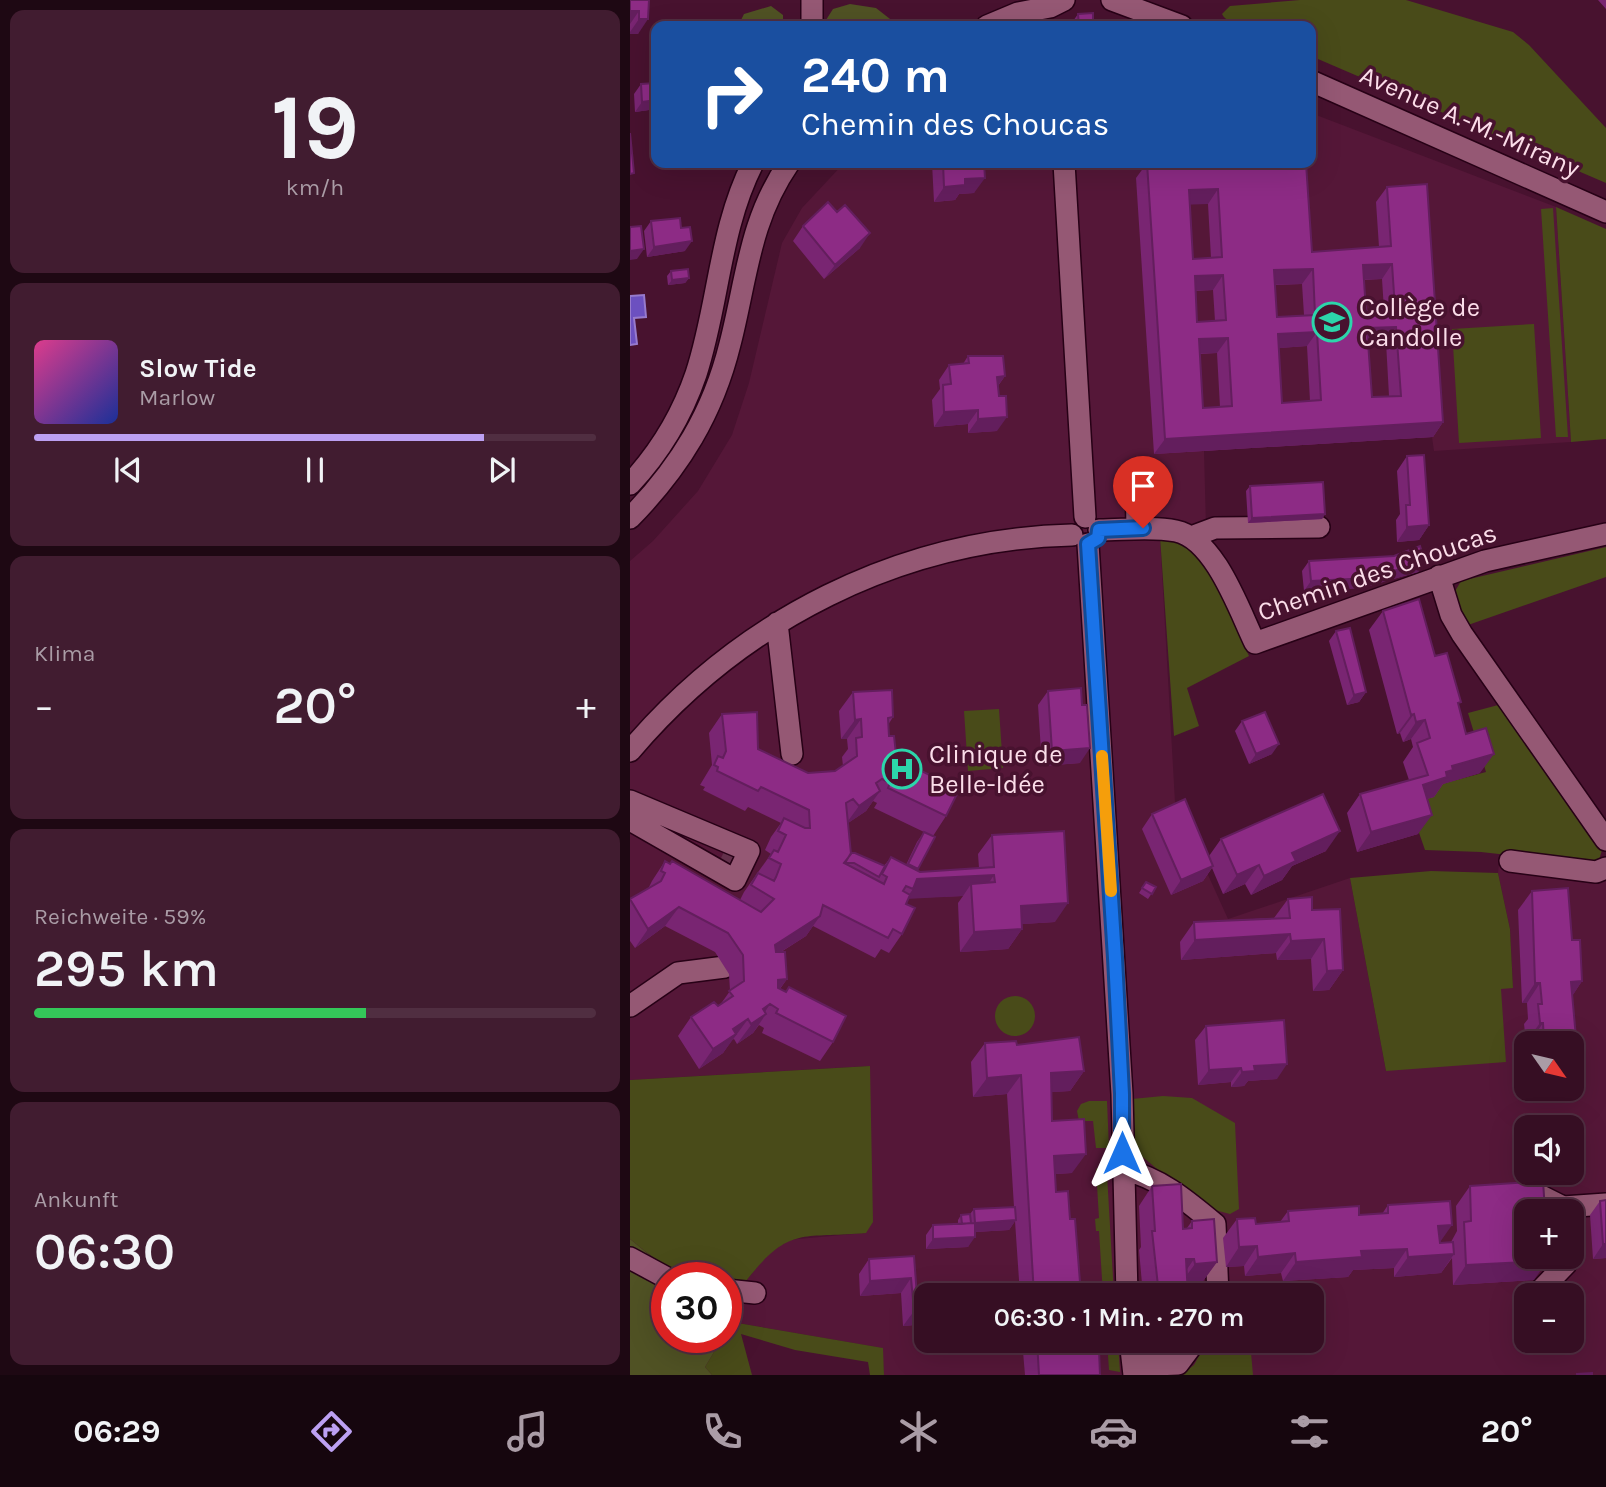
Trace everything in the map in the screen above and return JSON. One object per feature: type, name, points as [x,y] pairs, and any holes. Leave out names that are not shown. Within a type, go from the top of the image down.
[{"type":"street","points":[[812,0],[813,21]]},
{"type":"street","points":[[1112,0],[1169,21]]},
{"type":"street","points":[[999,21],[1018,13],[1054,8]]},
{"type":"street","points":[[1037,21],[1054,8]]},
{"type":"street","name":"Avenue A.-M.-Mirany","points":[[1316,82],[1606,212]]},
{"type":"street","points":[[630,484],[663,441],[696,374],[729,221],[750,168]]},
{"type":"street","points":[[1064,168],[1117,999],[1127,1283]]},
{"type":"street","points":[[630,518],[659,488],[683,457],[703,422],[730,344],[756,226],[783,171]]},
{"type":"street","points":[[1136,474],[1137,529]]},
{"type":"street","points":[[630,751],[708,671],[777,623],[845,586],[926,557],[1010,540],[1086,532],[1165,529],[1191,537],[1214,528],[1319,527]]},
{"type":"street","name":"Chemin des Choucas","points":[[1191,537],[1225,579],[1255,643],[1485,561],[1606,534]]},
{"type":"street","points":[[1439,576],[1451,615],[1462,634],[1606,840]]},
{"type":"street","points":[[777,623],[792,754]]},
{"type":"street","points":[[630,801],[643,820],[722,856]]},
{"type":"street","points":[[1510,861],[1596,872],[1606,868]]},
{"type":"street","points":[[630,1006],[678,973],[725,967]]},
{"type":"street","points":[[1122,1169],[1145,1174],[1171,1188],[1215,1224],[1218,1283]]},
{"type":"street","points":[[1531,1191],[1545,1199]]},
{"type":"street","points":[[1584,1207],[1606,1204]]},
{"type":"street","points":[[630,1258],[651,1270]]},
{"type":"street","points":[[1548,1283],[1561,1269]]},
{"type":"street","points":[[742,1292],[755,1293]]},
{"type":"street","points":[[1132,1353],[1134,1371],[1178,1364],[1186,1353]]},
{"type":"shaded area","points":[[1300,0],[1406,0],[1513,32],[1529,45],[1606,128],[1606,183],[1316,58],[1316,21],[1230,21],[1222,14],[1230,6]]},
{"type":"shaded area","name":"Clinique de Belle-Idée","points":[[1316,115],[1556,207],[1571,442],[1434,451],[1432,437],[1204,451],[1207,565],[1160,538],[1175,802],[1228,919],[1350,878],[1386,1071],[1501,988],[1513,988],[1510,929],[1498,873],[1500,854],[1606,869],[1606,1375],[884,1375],[882,1348],[742,1324],[742,1281],[746,1281],[769,1252],[787,1240],[865,1233],[870,1066],[630,1080],[630,561],[653,541],[698,491],[732,435],[749,383],[782,243],[802,208],[839,168],[1316,168]]},
{"type":"shaded area","points":[[1556,207],[1606,229],[1606,439],[1571,442]]},
{"type":"shaded area","points":[[1553,208],[1568,437],[1556,437],[1541,209]]},
{"type":"shaded area","points":[[644,295],[646,317],[634,318],[637,344],[630,345],[630,296]]},
{"type":"shaded area","points":[[1534,324],[1541,438],[1459,443],[1452,329]]},
{"type":"shaded area","points":[[1160,537],[1179,543],[1194,553],[1207,567],[1227,601],[1249,656],[1187,688],[1199,726],[1174,736]]},
{"type":"shaded area","points":[[1606,547],[1606,577],[1468,625],[1454,593],[1461,581]]},
{"type":"shaded area","points":[[1502,704],[1602,850],[1599,860],[1588,864],[1481,852],[1425,850],[1409,804],[1438,785],[1486,772],[1468,713]]},
{"type":"shaded area","points":[[999,709],[1003,768],[968,771],[964,711]]},
{"type":"shaded area","points":[[1431,871],[1498,873],[1510,929],[1513,988],[1501,989],[1506,1062],[1386,1071],[1350,878]]},
{"type":"shaded area","points":[[1015,996],[1029,1002],[1035,1016],[1029,1030],[1015,1036],[1001,1030],[995,1016],[1001,1002]]},
{"type":"shaded area","points":[[870,1066],[873,1222],[866,1233],[811,1236],[786,1243],[761,1263],[746,1281],[742,1281],[742,1262],[661,1262],[630,1239],[630,1080]]},
{"type":"shaded area","points":[[1163,1096],[1192,1098],[1235,1123],[1239,1209],[1230,1214],[1203,1207],[1139,1154],[1134,1144],[1132,1099]]},
{"type":"shaded area","points":[[1107,1101],[1109,1148],[1096,1148],[1093,1121],[1079,1121],[1077,1111],[1081,1104]]},
{"type":"shaded area","points":[[1108,1161],[1113,1283],[1102,1283],[1099,1231],[1096,1231],[1095,1219],[1099,1218],[1096,1169]]},
{"type":"shaded area","points":[[742,1324],[883,1348],[884,1375],[870,1375],[868,1362],[795,1350],[742,1334]]},
{"type":"shaded area","points":[[742,1338],[752,1375],[712,1375],[705,1367],[713,1353],[742,1353]]},
{"type":"shaded area","points":[[1108,1353],[1119,1353],[1120,1372],[1109,1370]]},
{"type":"shaded area","points":[[1200,1353],[1251,1353],[1253,1375],[1181,1375],[1194,1365]]},
{"type":"green space","points":[[850,4],[876,8],[893,21],[826,21],[833,9]]},
{"type":"green space","points":[[771,6],[783,15],[783,21],[740,21],[744,14]]},
{"type":"green space","points":[[630,1239],[658,1262],[651,1262],[651,1353],[713,1353],[705,1367],[712,1375],[630,1375]]},
{"type":"building","points":[[630,0],[649,0],[648,19],[639,19],[639,11],[630,11]]},
{"type":"building","points":[[1093,13],[1093,20],[1098,21],[1079,21],[1078,14]]},
{"type":"building","points":[[651,83],[651,101],[642,102],[641,84]]},
{"type":"building","points":[[630,133],[634,173],[630,174]]},
{"type":"building","points":[[943,168],[984,168],[985,178],[965,179],[965,185],[944,187]]},
{"type":"building","points":[[1147,168],[1306,168],[1312,252],[1391,246],[1387,187],[1427,184],[1443,422],[1165,439]],"holes":[[[1218,189],[1222,257],[1193,259],[1189,190]],[[1392,264],[1395,309],[1366,311],[1363,265]],[[1313,269],[1315,315],[1277,317],[1274,270]],[[1223,275],[1226,320],[1197,322],[1195,276]],[[1396,327],[1401,396],[1372,397],[1367,328]],[[1317,332],[1321,400],[1282,403],[1278,334]],[[1228,338],[1232,406],[1203,408],[1199,339]]]},
{"type":"building","points":[[828,202],[837,212],[845,205],[870,233],[835,265],[803,226]]},
{"type":"building","points":[[680,218],[681,228],[690,227],[692,241],[654,247],[651,221]]},
{"type":"building","points":[[641,226],[644,249],[630,251],[630,227]]},
{"type":"building","points":[[688,269],[689,278],[672,280],[671,271]]},
{"type":"building","points":[[968,356],[1003,356],[1005,376],[997,377],[999,396],[1006,396],[1007,417],[978,419],[978,410],[944,412],[943,385],[951,384],[949,365],[969,363]]},
{"type":"building","points":[[1424,455],[1429,525],[1407,527],[1406,505],[1410,505],[1407,456]]},
{"type":"building","points":[[1323,482],[1325,514],[1252,518],[1250,486]]},
{"type":"building","points":[[1420,546],[1425,562],[1369,578],[1311,581],[1309,561],[1394,556]]},
{"type":"building","points":[[1419,599],[1435,656],[1447,653],[1461,702],[1458,703],[1466,734],[1486,728],[1494,754],[1452,766],[1453,770],[1446,772],[1447,777],[1423,785],[1432,815],[1371,832],[1360,794],[1428,775],[1417,743],[1430,738],[1425,720],[1416,722],[1414,714],[1411,715],[1383,611]]},
{"type":"building","points":[[1350,628],[1366,692],[1354,695],[1336,631]]},
{"type":"building","points":[[1081,688],[1082,705],[1087,705],[1090,748],[1052,751],[1048,691]]},
{"type":"building","points":[[892,690],[893,717],[888,718],[889,736],[894,736],[896,754],[890,754],[890,763],[900,767],[902,761],[959,790],[946,816],[888,788],[890,783],[882,779],[876,783],[880,791],[859,806],[853,799],[846,803],[851,854],[844,863],[884,884],[887,877],[882,874],[891,857],[920,872],[994,867],[992,835],[1064,831],[1068,903],[1021,906],[1022,929],[974,932],[971,884],[995,882],[994,875],[917,879],[913,889],[906,886],[903,891],[910,895],[906,904],[915,908],[902,934],[893,929],[888,938],[823,905],[820,916],[775,945],[776,952],[785,952],[787,979],[778,980],[778,988],[786,992],[789,987],[846,1016],[833,1042],[776,1013],[778,1009],[770,1004],[763,1009],[766,1014],[751,1024],[748,1019],[733,1029],[736,1034],[713,1049],[691,1017],[714,1002],[718,1006],[733,996],[729,991],[744,981],[743,955],[728,933],[679,907],[648,929],[630,899],[661,881],[665,873],[661,871],[665,861],[670,864],[672,861],[761,912],[774,899],[751,885],[758,873],[774,881],[776,877],[781,864],[769,858],[774,850],[778,852],[786,835],[778,831],[784,818],[810,828],[809,810],[761,787],[758,791],[717,771],[718,767],[714,765],[718,756],[723,758],[726,751],[722,714],[757,712],[758,749],[808,773],[835,771],[857,756],[856,738],[862,737],[861,719],[855,720],[853,692]]},
{"type":"building","points":[[1265,712],[1279,744],[1256,754],[1242,721]]},
{"type":"building","points":[[1323,794],[1340,831],[1292,853],[1296,861],[1264,876],[1259,865],[1237,875],[1221,839]]},
{"type":"building","points":[[1185,799],[1213,866],[1181,880],[1152,814]]},
{"type":"building","points":[[924,832],[935,837],[918,869],[908,864]]},
{"type":"building","points":[[851,853],[885,866],[879,877],[854,863],[845,863]]},
{"type":"building","points":[[1146,882],[1156,887],[1152,894],[1142,888]]},
{"type":"building","points":[[1568,888],[1572,940],[1580,940],[1582,981],[1571,982],[1575,1031],[1543,1031],[1543,1023],[1540,1023],[1538,1004],[1542,1004],[1540,983],[1535,983],[1532,891]]},
{"type":"building","points":[[1312,897],[1312,910],[1340,909],[1343,970],[1327,971],[1324,939],[1291,941],[1290,934],[1195,940],[1194,922],[1290,918],[1288,899]]},
{"type":"building","points":[[1284,1020],[1287,1064],[1254,1066],[1255,1071],[1242,1072],[1241,1068],[1209,1070],[1206,1026]]},
{"type":"building","points":[[1079,1037],[1084,1071],[1051,1073],[1052,1121],[1084,1119],[1086,1154],[1054,1156],[1056,1192],[1068,1191],[1070,1219],[1075,1219],[1080,1282],[1033,1283],[1021,1075],[987,1078],[985,1043],[1016,1041],[1017,1045]]},
{"type":"building","points":[[1514,1183],[1543,1185],[1544,1199],[1514,1199],[1514,1263],[1466,1265],[1464,1222],[1471,1221],[1470,1186]]},
{"type":"building","points":[[1181,1184],[1183,1229],[1192,1228],[1192,1221],[1214,1219],[1217,1262],[1195,1264],[1194,1259],[1186,1259],[1187,1283],[1158,1283],[1152,1231],[1155,1231],[1152,1186]]},
{"type":"building","points":[[1606,1200],[1606,1244],[1603,1244],[1600,1201]]},
{"type":"building","points":[[1450,1201],[1452,1225],[1438,1226],[1440,1243],[1453,1242],[1454,1254],[1408,1257],[1407,1249],[1361,1251],[1362,1257],[1296,1262],[1295,1253],[1258,1257],[1257,1246],[1239,1247],[1237,1219],[1255,1218],[1256,1224],[1289,1221],[1288,1211],[1359,1206],[1359,1215],[1388,1213],[1388,1205]]},
{"type":"building","points":[[1015,1207],[1016,1220],[975,1223],[974,1209]]},
{"type":"building","points":[[970,1214],[971,1223],[962,1224],[961,1215]]},
{"type":"building","points":[[975,1223],[975,1237],[933,1239],[933,1225]]},
{"type":"building","points":[[914,1256],[914,1311],[911,1278],[870,1281],[869,1259]]},
{"type":"building","points":[[1038,1353],[1099,1353],[1100,1375],[1039,1375]]},
{"type":"tunnel","points":[[722,856],[735,862]]},
{"type":"slow traffic","points":[[1102,756],[1111,891]]},
{"type":"place","name":"Collège de Candolle","points":[[1332,322]]},
{"type":"place","name":"Clinique de Belle-Idée","points":[[902,769]]},
{"type":"route","points":[[1122,1153],[1122,1094],[1111,883],[1088,544],[1098,538],[1099,530],[1143,528]]}]
